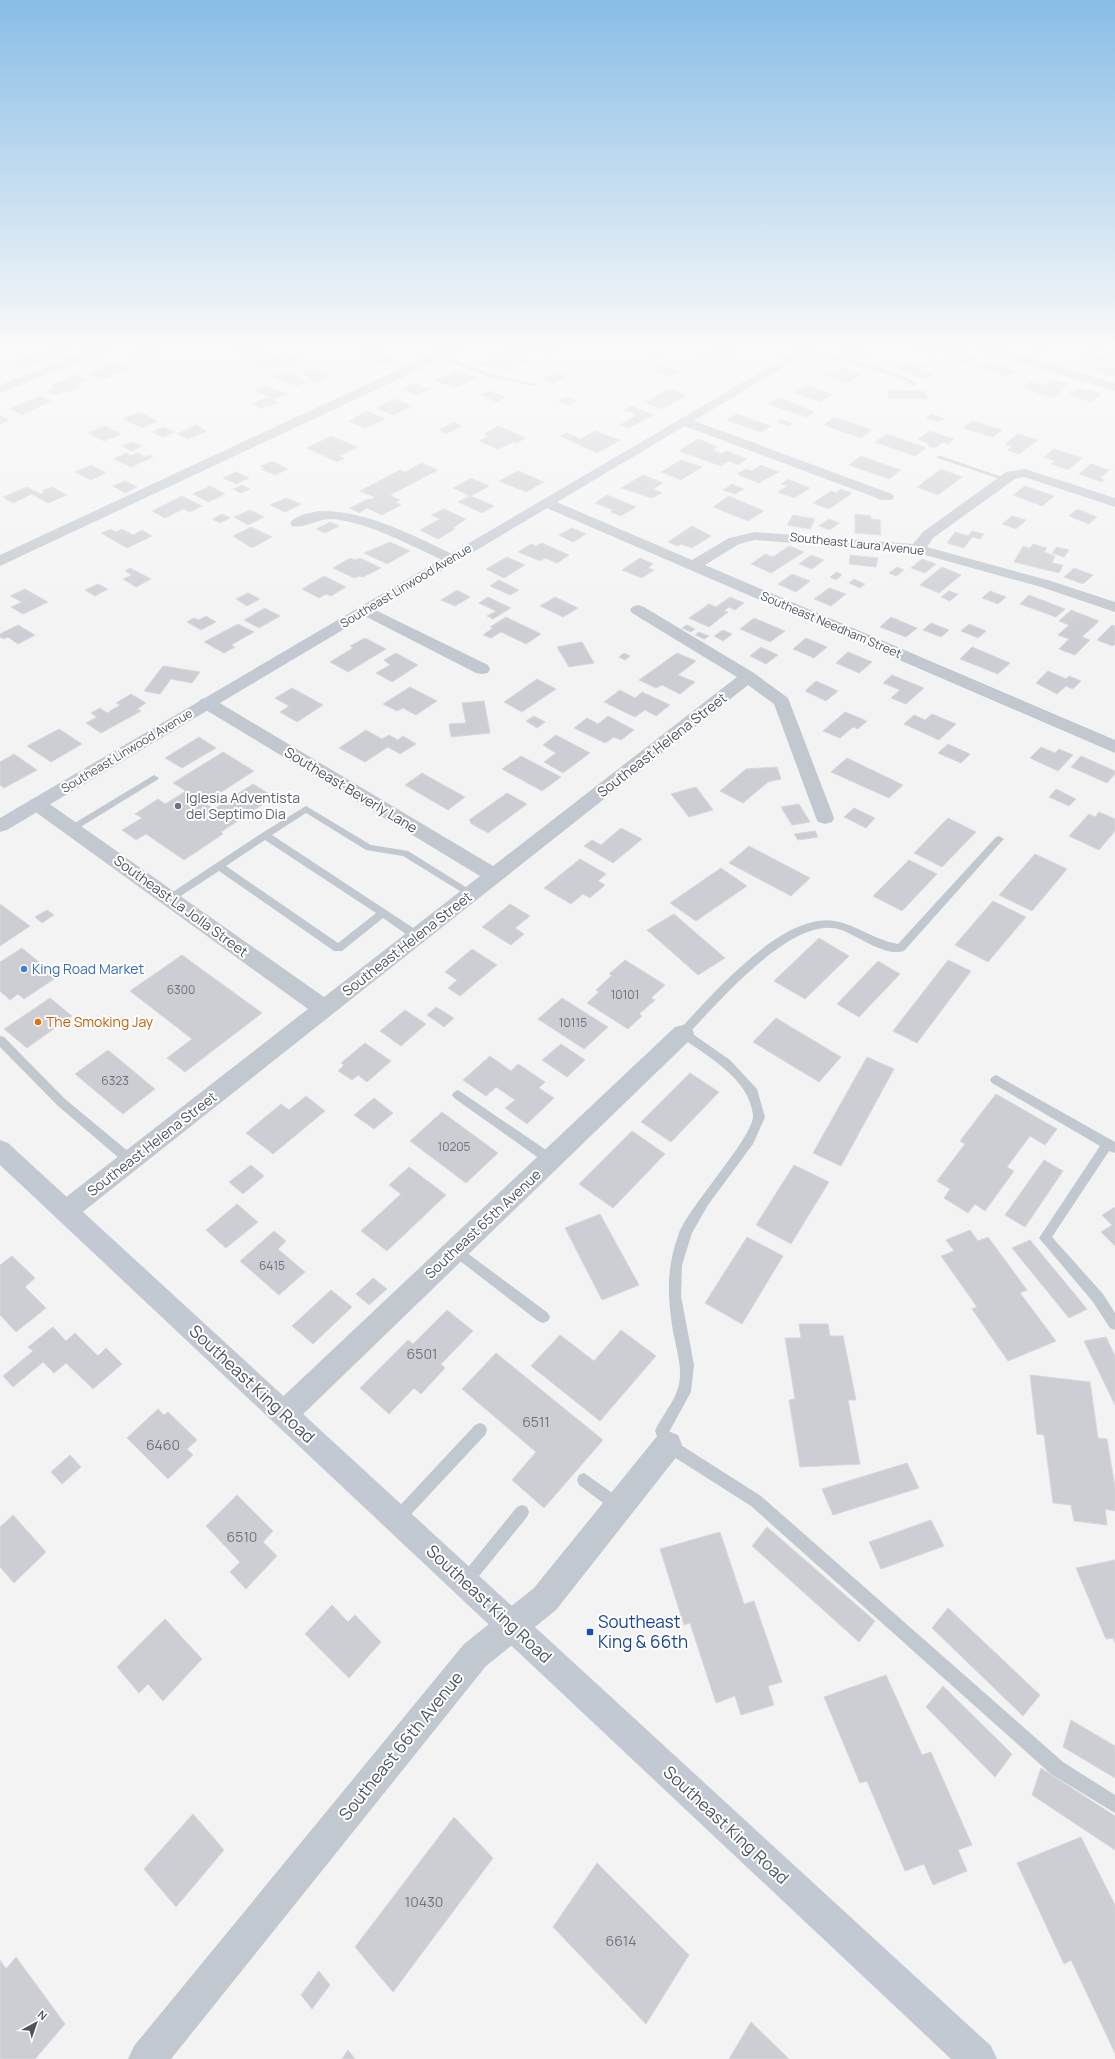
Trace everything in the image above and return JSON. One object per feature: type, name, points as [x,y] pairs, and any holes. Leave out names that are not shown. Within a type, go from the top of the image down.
[{"type":"main road","name":"Southeast Linwood Avenue","points":[[0,826],[649,442]]},
{"type":"main road","name":"Southeast King Road","points":[[0,1150],[978,2059]]},
{"type":"street","points":[[0,561],[253,442]]},
{"type":"street","points":[[740,442],[887,497]]},
{"type":"street","points":[[919,549],[922,541],[928,534],[1012,476],[1025,473],[1115,503]]},
{"type":"street","name":"Southeast Needham Street","points":[[547,503],[1115,747]]},
{"type":"street","points":[[297,523],[321,515],[343,517],[380,528],[452,559]]},
{"type":"street","name":"Southeast Laura Avenue","points":[[694,565],[734,541],[755,536],[919,549],[1046,584],[1115,607]]},
{"type":"street","points":[[366,610],[482,669]]},
{"type":"street","points":[[638,610],[748,677],[782,702],[825,818]]},
{"type":"street","name":"Southeast Helena Street","points":[[66,1211],[748,677]]},
{"type":"street","name":"Southeast Beverly Lane","points":[[207,703],[495,876]]},
{"type":"street","name":"Southeast La Jolla Street","points":[[37,804],[324,1008]]},
{"type":"street","name":"Southeast 65th Avenue","points":[[284,1414],[683,1033]]},
{"type":"street","name":"Southeast 66th Avenue","points":[[147,2059],[475,1655],[545,1599],[668,1445]]},
{"type":"lane","points":[[939,457],[1012,476]]},
{"type":"lane","points":[[71,828],[154,778]]},
{"type":"lane","points":[[169,899],[306,809],[369,848],[405,853],[472,894]]},
{"type":"lane","points":[[265,835],[418,936]]},
{"type":"lane","points":[[999,839],[900,948],[881,945],[846,928],[828,924],[810,927],[782,939],[771,948],[745,970],[683,1033],[726,1063],[753,1092],[759,1117],[749,1141],[704,1201],[686,1232],[676,1265],[675,1296],[687,1365],[684,1392],[662,1431],[668,1445],[756,1501],[1056,1768],[1115,1805]]},
{"type":"lane","points":[[219,866],[338,948],[383,914]]},
{"type":"lane","points":[[0,1040],[61,1102],[131,1161]]},
{"type":"lane","points":[[996,1080],[1111,1146],[1045,1238],[1098,1298],[1115,1324]]},
{"type":"lane","points":[[458,1094],[551,1160]]},
{"type":"lane","points":[[455,1250],[543,1317]]},
{"type":"lane","points":[[397,1519],[480,1430]]},
{"type":"lane","points":[[584,1480],[619,1506]]},
{"type":"lane","points":[[465,1582],[522,1512]]},
{"type":"building","points":[[132,442],[142,446],[132,451],[122,446]]},
{"type":"building","points":[[319,442],[345,442],[357,447],[339,456],[344,458],[337,462],[307,448]]},
{"type":"building","points":[[482,442],[513,442],[498,449]]},
{"type":"building","points":[[573,442],[616,442],[597,453]]},
{"type":"building","points":[[693,442],[706,442],[718,447],[712,450],[722,454],[726,451],[747,459],[738,465],[729,461],[721,466],[679,451]]},
{"type":"building","points":[[875,442],[910,442],[926,448],[915,456]]},
{"type":"building","points":[[925,442],[943,442],[935,448],[928,446],[930,444]]},
{"type":"building","points":[[1007,442],[1035,442],[1019,454],[1007,450],[1012,446],[1005,444]]},
{"type":"building","points":[[1054,449],[1082,458],[1068,470],[1051,464],[1056,461],[1044,457]]},
{"type":"building","points":[[126,453],[130,456],[137,453],[146,457],[149,455],[153,457],[131,467],[114,459]]},
{"type":"building","points":[[861,456],[901,470],[889,479],[849,465]]},
{"type":"building","points":[[681,460],[702,467],[681,480],[661,472]]},
{"type":"building","points":[[272,461],[288,469],[275,475],[261,469],[264,468],[261,466]]},
{"type":"building","points":[[421,463],[438,470],[390,495],[400,500],[395,502],[401,505],[382,515],[367,508],[359,513],[350,508],[375,497],[360,491],[400,470],[405,472]]},
{"type":"building","points":[[1091,464],[1109,470],[1100,478],[1104,480],[1102,482],[1079,474]]},
{"type":"building","points":[[91,465],[106,473],[91,480],[75,472]]},
{"type":"building","points":[[761,465],[779,472],[759,483],[737,474],[746,469],[752,471]]},
{"type":"building","points":[[941,469],[962,477],[938,495],[917,487]]},
{"type":"building","points":[[518,471],[544,482],[526,492],[499,481]]},
{"type":"building","points":[[236,472],[249,478],[236,484],[223,478]]},
{"type":"building","points":[[643,475],[663,483],[653,489],[662,493],[652,498],[621,488]]},
{"type":"building","points":[[471,478],[489,486],[471,496],[494,506],[482,513],[458,502],[470,496],[453,488]]},
{"type":"building","points":[[788,479],[810,488],[794,498],[778,492],[787,486],[781,484]]},
{"type":"building","points":[[125,481],[137,487],[125,493],[113,486]]},
{"type":"building","points":[[732,484],[744,489],[735,494],[723,490]]},
{"type":"building","points":[[242,485],[250,489],[241,493],[233,489]]},
{"type":"building","points":[[210,486],[225,494],[208,502],[193,494]]},
{"type":"building","points":[[1025,486],[1054,496],[1042,506],[1013,495]]},
{"type":"building","points":[[27,487],[41,494],[45,492],[42,491],[52,487],[67,495],[48,503],[32,494],[13,503],[3,497]]},
{"type":"building","points":[[841,489],[852,493],[829,509],[813,503],[831,491],[836,493]]},
{"type":"building","points":[[607,495],[636,507],[621,516],[611,512],[613,510],[595,503]]},
{"type":"building","points":[[182,496],[202,506],[190,512],[183,509],[165,518],[152,511]]},
{"type":"building","points":[[729,496],[764,511],[748,521],[713,507]]},
{"type":"building","points":[[286,498],[301,504],[285,512],[270,505]]},
{"type":"building","points":[[444,509],[466,519],[453,528],[455,529],[438,539],[420,530],[440,519],[431,515]]},
{"type":"building","points":[[1077,509],[1097,517],[1089,524],[1069,516]]},
{"type":"building","points":[[250,510],[264,517],[248,525],[234,517]]},
{"type":"building","points":[[222,514],[230,518],[220,523],[212,519]]},
{"type":"building","points":[[855,514],[871,516],[871,519],[880,520],[881,535],[855,533]]},
{"type":"building","points":[[793,515],[815,519],[810,529],[787,525]]},
{"type":"building","points":[[1012,516],[1026,520],[1016,529],[1002,524]]},
{"type":"building","points":[[829,519],[839,523],[830,530],[819,526]]},
{"type":"building","points":[[330,522],[339,526],[325,533],[316,529]]},
{"type":"building","points":[[692,526],[711,536],[692,548],[681,544],[678,546],[668,542]]},
{"type":"building","points":[[251,527],[272,537],[252,548],[233,536]]},
{"type":"building","points":[[572,528],[586,534],[573,542],[559,535]]},
{"type":"building","points":[[111,529],[116,532],[122,529],[133,535],[142,530],[152,536],[127,548],[101,533]]},
{"type":"building","points":[[972,531],[984,534],[980,539],[972,537],[964,548],[947,543],[955,532],[968,536]]},
{"type":"building","points":[[390,542],[410,551],[387,564],[364,553]]},
{"type":"building","points":[[542,543],[569,555],[557,563],[545,558],[540,561],[518,552],[531,544],[536,546]]},
{"type":"building","points":[[1033,544],[1047,548],[1044,552],[1055,556],[1052,563],[1063,565],[1059,573],[1014,562],[1023,546],[1030,548]]},
{"type":"building","points":[[789,546],[804,552],[771,573],[751,564],[765,554],[773,557]]},
{"type":"building","points":[[1057,547],[1069,550],[1064,557],[1052,553]]},
{"type":"building","points":[[811,555],[824,560],[812,569],[799,564]]},
{"type":"building","points":[[850,555],[878,558],[876,567],[849,564]]},
{"type":"building","points":[[507,557],[525,565],[504,578],[486,569]]},
{"type":"building","points":[[350,558],[355,560],[360,558],[381,568],[363,577],[359,576],[354,578],[333,568]]},
{"type":"building","points":[[640,558],[653,564],[648,568],[654,570],[642,578],[622,570]]},
{"type":"building","points":[[922,559],[936,564],[925,573],[911,568]]},
{"type":"building","points":[[897,567],[904,570],[896,576],[889,573]]},
{"type":"building","points":[[942,567],[961,575],[939,593],[920,585]]},
{"type":"building","points":[[130,568],[151,579],[136,587],[123,579],[132,575],[125,571]]},
{"type":"building","points":[[1074,568],[1093,575],[1083,584],[1064,577]]},
{"type":"building","points":[[837,572],[842,575],[836,580],[830,577]]},
{"type":"building","points":[[792,574],[810,581],[796,592],[778,584]]},
{"type":"building","points":[[324,576],[346,587],[331,596],[326,594],[319,598],[302,589]]},
{"type":"building","points":[[854,579],[865,584],[860,588],[849,583]]},
{"type":"building","points":[[499,580],[519,590],[510,595],[490,586]]},
{"type":"building","points":[[98,584],[108,589],[95,596],[85,590]]},
{"type":"building","points":[[829,588],[846,594],[831,606],[814,599]]},
{"type":"building","points":[[25,589],[48,602],[23,614],[11,607],[22,602],[10,596]]},
{"type":"building","points":[[457,590],[470,597],[455,606],[441,600]]},
{"type":"building","points":[[949,591],[958,594],[950,601],[941,597]]},
{"type":"building","points":[[990,591],[1006,597],[998,604],[982,598]]},
{"type":"building","points":[[248,593],[260,599],[247,606],[236,599]]},
{"type":"building","points":[[1029,595],[1065,609],[1056,617],[1020,604]]},
{"type":"building","points":[[488,597],[511,608],[493,619],[487,616],[496,611],[479,603]]},
{"type":"building","points":[[555,597],[578,608],[563,617],[540,606]]},
{"type":"building","points":[[730,597],[744,603],[735,610],[729,607],[724,611],[728,612],[709,627],[689,618],[709,604],[716,607]]},
{"type":"building","points":[[265,608],[280,616],[259,628],[244,620]]},
{"type":"building","points":[[1071,610],[1099,621],[1082,637],[1090,640],[1075,655],[1059,649],[1069,639],[1058,635],[1069,625],[1059,621]]},
{"type":"building","points":[[206,616],[216,622],[201,630],[187,622],[194,618],[199,620]]},
{"type":"building","points":[[506,617],[541,634],[526,644],[501,632],[491,638],[483,635],[493,628],[490,627]]},
{"type":"building","points":[[891,617],[917,628],[906,637],[880,627]]},
{"type":"building","points":[[754,618],[785,631],[770,642],[740,629]]},
{"type":"building","points":[[931,623],[949,630],[941,637],[923,630]]},
{"type":"building","points":[[238,624],[254,632],[231,645],[235,647],[224,653],[204,642]]},
{"type":"building","points":[[969,624],[986,631],[978,638],[961,631]]},
{"type":"building","points":[[18,625],[35,635],[18,644],[8,637],[4,639],[0,637],[0,634]]},
{"type":"building","points":[[687,625],[695,629],[691,632],[682,628]]},
{"type":"building","points":[[1112,625],[1115,626],[1115,644],[1113,646],[1097,640]]},
{"type":"building","points":[[723,630],[732,634],[723,641],[714,636]]},
{"type":"building","points":[[699,632],[709,636],[704,639],[695,635]]},
{"type":"building","points":[[365,638],[386,649],[348,672],[330,662],[353,648],[350,646]]},
{"type":"building","points":[[806,638],[827,647],[814,658],[793,649]]},
{"type":"building","points":[[582,642],[594,663],[569,667],[557,647]]},
{"type":"building","points":[[761,647],[778,655],[766,664],[750,656]]},
{"type":"building","points":[[972,647],[1010,663],[998,674],[960,659]]},
{"type":"building","points":[[848,652],[872,662],[859,673],[836,663]]},
{"type":"building","points":[[396,653],[418,665],[392,682],[376,673],[390,665],[384,660]]},
{"type":"building","points":[[624,653],[630,656],[625,660],[619,657]]},
{"type":"building","points":[[677,653],[696,661],[678,675],[695,682],[680,694],[662,685],[656,688],[639,680]]},
{"type":"building","points":[[163,666],[200,672],[192,683],[171,679],[160,694],[144,691]]},
{"type":"building","points":[[1048,671],[1066,679],[1069,676],[1081,681],[1073,689],[1066,686],[1057,694],[1036,683]]},
{"type":"building","points":[[892,675],[924,688],[906,704],[891,698],[900,690],[883,683]]},
{"type":"building","points":[[537,679],[556,689],[522,712],[504,702]]},
{"type":"building","points":[[816,681],[838,691],[826,701],[805,691]]},
{"type":"building","points":[[410,687],[437,701],[416,715],[403,708],[397,711],[383,704]]},
{"type":"building","points":[[292,688],[323,705],[297,722],[280,712],[289,706],[275,698]]},
{"type":"building","points":[[620,690],[635,698],[642,692],[670,705],[656,716],[645,710],[635,717],[604,702]]},
{"type":"building","points":[[131,694],[146,703],[137,709],[141,711],[101,733],[86,723],[97,717],[91,713],[100,708],[107,713],[120,705],[116,703]]},
{"type":"building","points":[[484,701],[490,733],[451,737],[449,724],[466,723],[462,703]]},
{"type":"building","points":[[845,712],[867,721],[858,729],[853,727],[840,738],[823,731]]},
{"type":"building","points":[[932,714],[956,724],[939,740],[904,724],[914,715],[925,720]]},
{"type":"building","points":[[534,716],[545,722],[537,728],[526,721]]},
{"type":"building","points":[[608,716],[634,730],[621,740],[614,737],[605,743],[574,728],[587,718],[598,724]]},
{"type":"building","points":[[59,729],[82,744],[51,762],[27,746]]},
{"type":"building","points":[[366,730],[382,739],[389,735],[398,740],[403,736],[416,744],[400,754],[388,747],[365,762],[339,748]]},
{"type":"building","points":[[556,735],[590,753],[563,773],[544,762],[556,753],[543,745]]},
{"type":"building","points":[[199,737],[216,748],[182,768],[165,758]]},
{"type":"building","points":[[948,744],[970,754],[961,763],[938,753]]},
{"type":"building","points":[[1041,747],[1055,753],[1059,749],[1073,755],[1058,771],[1030,758]]},
{"type":"building","name":"Iglesia Adventista del Septimo Dia","points":[[223,752],[254,771],[204,803],[214,809],[253,784],[274,797],[221,832],[223,834],[184,860],[146,834],[136,840],[122,830],[142,818],[135,814],[158,799],[165,804],[186,791],[173,783]]},
{"type":"building","points":[[14,754],[37,770],[4,788],[0,785],[0,762]]},
{"type":"building","points":[[521,756],[561,777],[542,791],[502,769]]},
{"type":"building","points":[[1081,756],[1115,771],[1115,774],[1107,783],[1071,767]]},
{"type":"building","points":[[847,758],[903,785],[889,798],[831,772]]},
{"type":"building","points":[[777,767],[781,779],[768,782],[743,803],[720,791],[746,769]]},
{"type":"building","points":[[422,773],[465,797],[448,810],[405,785]]},
{"type":"building","points":[[696,787],[713,810],[689,817],[671,794]]},
{"type":"building","points":[[1056,789],[1076,799],[1069,806],[1049,797]]},
{"type":"building","points":[[507,793],[527,804],[488,833],[470,823],[471,822],[469,820]]},
{"type":"building","points":[[799,804],[810,822],[792,825],[781,807]]},
{"type":"building","points":[[854,808],[875,818],[866,828],[844,817]]},
{"type":"building","points":[[1099,812],[1115,819],[1115,831],[1099,850],[1069,836],[1089,814],[1095,817]]},
{"type":"building","points":[[948,818],[976,832],[942,867],[914,853]]},
{"type":"building","points":[[621,828],[642,839],[613,863],[584,846],[592,840],[601,845]]},
{"type":"building","points":[[815,831],[818,837],[798,840],[794,834]]},
{"type":"building","points":[[749,846],[810,878],[791,896],[729,863]]},
{"type":"building","points":[[1035,854],[1067,869],[1032,911],[999,895]]},
{"type":"building","points":[[580,859],[606,874],[598,881],[605,885],[590,898],[583,894],[571,904],[544,888]]},
{"type":"building","points":[[909,860],[937,874],[902,911],[873,896]]},
{"type":"building","points":[[721,868],[747,886],[696,921],[670,903]]},
{"type":"building","points":[[993,901],[1026,917],[988,962],[955,945]]},
{"type":"building","points":[[0,904],[30,926],[0,946]]},
{"type":"building","points":[[510,904],[530,916],[515,928],[524,934],[511,945],[482,927]]},
{"type":"building","points":[[47,910],[54,915],[42,923],[35,917]]},
{"type":"building","points":[[674,914],[725,958],[698,975],[647,930]]},
{"type":"building","points":[[819,938],[849,956],[805,999],[774,981]]},
{"type":"building","name":"King Road Market","points":[[22,948],[57,977],[24,999],[18,994],[10,1000],[0,991],[0,962]]},
{"type":"building","points":[[472,949],[497,965],[460,996],[448,988],[457,980],[445,972]]},
{"type":"building","points":[[182,955],[262,1013],[185,1072],[167,1058],[192,1039],[130,991]]},
{"type":"building","points":[[625,960],[665,985],[651,998],[655,1000],[639,1014],[642,1016],[628,1029],[587,1003],[599,992],[596,990],[612,975],[609,974]]},
{"type":"building","points":[[948,960],[971,971],[917,1043],[893,1031]]},
{"type":"building","points":[[878,961],[900,974],[859,1017],[837,1004]]},
{"type":"building","name":"The Smoking Jay","points":[[50,998],[72,1016],[27,1048],[4,1029]]},
{"type":"building","points":[[562,998],[608,1027],[584,1049],[538,1019]]},
{"type":"building","points":[[436,1007],[454,1018],[444,1027],[427,1015]]},
{"type":"building","points":[[405,1010],[426,1024],[401,1046],[380,1031]]},
{"type":"building","points":[[776,1018],[841,1057],[819,1082],[753,1042]]},
{"type":"building","points":[[365,1043],[391,1061],[367,1082],[358,1075],[352,1080],[338,1071],[344,1065],[341,1063]]},
{"type":"building","points":[[561,1044],[585,1060],[567,1077],[542,1060]]},
{"type":"building","points":[[108,1050],[155,1089],[123,1114],[75,1074]]},
{"type":"building","points":[[490,1056],[511,1071],[518,1064],[545,1082],[539,1088],[554,1098],[527,1124],[505,1108],[515,1100],[496,1087],[486,1096],[463,1080]]},
{"type":"building","points":[[867,1057],[894,1069],[841,1166],[813,1153]]},
{"type":"building","points":[[690,1073],[719,1092],[671,1142],[641,1122]]},
{"type":"building","points":[[996,1094],[1057,1129],[1045,1145],[1030,1136],[1007,1167],[1014,1171],[985,1211],[975,1204],[968,1213],[944,1198],[950,1189],[937,1181],[965,1144],[960,1141]]},
{"type":"building","points":[[306,1096],[325,1111],[273,1154],[246,1133],[281,1104],[289,1110]]},
{"type":"building","points":[[374,1098],[393,1113],[374,1129],[354,1115]]},
{"type":"building","points":[[442,1112],[498,1153],[466,1183],[410,1141]]},
{"type":"building","points":[[632,1131],[665,1154],[613,1208],[579,1184]]},
{"type":"building","points":[[1044,1160],[1063,1171],[1025,1227],[1005,1215]]},
{"type":"building","points":[[251,1165],[264,1176],[243,1194],[229,1182]]},
{"type":"building","points":[[794,1165],[829,1182],[791,1244],[756,1225]]},
{"type":"building","points":[[409,1167],[446,1195],[387,1251],[361,1231],[401,1194],[389,1185]]},
{"type":"building","points":[[237,1204],[258,1222],[226,1248],[206,1230]]},
{"type":"building","points":[[1115,1207],[1115,1246],[1101,1232],[1112,1225],[1102,1215]]},
{"type":"building","points":[[600,1214],[639,1285],[602,1300],[565,1228]]},
{"type":"building","points":[[970,1230],[978,1241],[988,1237],[1027,1290],[1020,1293],[1056,1341],[1008,1361],[972,1309],[977,1307],[941,1256],[954,1251],[946,1240]]},
{"type":"building","points":[[274,1231],[286,1241],[278,1249],[305,1272],[279,1295],[240,1261]]},
{"type":"building","points":[[747,1237],[783,1256],[742,1324],[705,1303]]},
{"type":"building","points":[[1030,1240],[1087,1309],[1069,1318],[1012,1248]]},
{"type":"building","points":[[12,1256],[35,1278],[25,1287],[46,1308],[16,1332],[0,1315],[0,1265]]},
{"type":"building","points":[[373,1278],[387,1289],[369,1305],[356,1294]]},
{"type":"building","points":[[331,1290],[352,1307],[313,1344],[292,1326]]},
{"type":"building","points":[[447,1310],[473,1331],[441,1364],[445,1368],[421,1394],[414,1388],[389,1414],[360,1388],[408,1340],[413,1344]]},
{"type":"building","points":[[799,1324],[828,1324],[830,1336],[843,1336],[856,1400],[848,1400],[860,1464],[800,1467],[789,1400],[795,1399],[785,1338],[801,1338]]},
{"type":"building","points":[[53,1327],[66,1341],[75,1333],[98,1356],[106,1348],[122,1364],[93,1389],[66,1363],[54,1373],[43,1362],[13,1387],[3,1376],[33,1351],[28,1347]]},
{"type":"building","points":[[621,1330],[656,1356],[600,1421],[531,1366],[560,1335],[594,1361]]},
{"type":"building","points":[[1106,1337],[1115,1356],[1115,1405],[1084,1341]]},
{"type":"building","points":[[496,1353],[603,1440],[544,1508],[512,1480],[536,1452],[462,1389]]},
{"type":"building","points":[[1030,1375],[1090,1382],[1098,1438],[1107,1439],[1115,1487],[1115,1511],[1105,1509],[1107,1525],[1074,1521],[1071,1505],[1053,1503],[1044,1435],[1037,1434]]},
{"type":"building","points":[[158,1409],[164,1415],[168,1412],[197,1440],[187,1449],[193,1455],[168,1479],[127,1438]]},
{"type":"building","points":[[70,1455],[81,1467],[62,1484],[51,1472]]},
{"type":"building","points":[[907,1463],[919,1488],[833,1515],[822,1489]]},
{"type":"building","points":[[237,1495],[273,1531],[263,1542],[277,1556],[246,1589],[230,1572],[240,1562],[206,1526]]},
{"type":"building","points":[[13,1515],[46,1552],[14,1583],[0,1567],[0,1527]]},
{"type":"building","points":[[931,1520],[944,1546],[881,1569],[869,1542]]},
{"type":"building","points":[[767,1527],[875,1621],[859,1642],[752,1546]]},
{"type":"building","points":[[720,1532],[744,1604],[754,1601],[782,1682],[768,1686],[774,1705],[741,1715],[735,1696],[716,1703],[690,1623],[684,1625],[660,1549]]},
{"type":"building","points":[[1115,1560],[1115,1643],[1113,1638],[1106,1639],[1076,1568]]},
{"type":"building","points":[[332,1605],[348,1622],[355,1615],[381,1642],[349,1678],[305,1634]]},
{"type":"building","points":[[948,1608],[1040,1695],[1023,1716],[932,1628]]},
{"type":"building","points":[[165,1619],[202,1659],[163,1701],[148,1684],[139,1693],[117,1667]]},
{"type":"building","points":[[886,1675],[922,1755],[931,1752],[972,1845],[958,1850],[967,1871],[933,1885],[924,1864],[905,1871],[867,1781],[860,1783],[824,1697]]},
{"type":"building","points":[[943,1686],[1012,1754],[995,1777],[926,1707]]},
{"type":"building","points":[[1071,1720],[1115,1746],[1115,1778],[1063,1747]]},
{"type":"building","points":[[1041,1768],[1115,1816],[1115,1850],[1032,1795]]},
{"type":"building","points":[[193,1814],[224,1850],[176,1907],[144,1869]]},
{"type":"building","points":[[454,1817],[493,1858],[393,1992],[355,1947]]},
{"type":"building","points":[[1081,1837],[1115,1905],[1115,2053],[1071,1960],[1064,1964],[1017,1863]]},
{"type":"building","points":[[597,1863],[689,1955],[646,2024],[553,1927]]},
{"type":"building","points":[[16,1957],[65,2024],[35,2059],[0,2059],[0,1960],[6,1969]]},
{"type":"building","points":[[319,1971],[330,1985],[312,2009],[301,1995]]},
{"type":"building","points":[[751,2022],[789,2059],[729,2059]]},
{"type":"building","points":[[348,2050],[355,2059],[342,2059]]},
{"type":"place","name":"Iglesia Adventista del Septimo Dia","points":[[178,806]]},
{"type":"place","name":"King Road Market","points":[[24,969]]},
{"type":"place","name":"The Smoking Jay","points":[[38,1022]]},
{"type":"place","name":"Southeast King & 66th","points":[[590,1632]]}]
